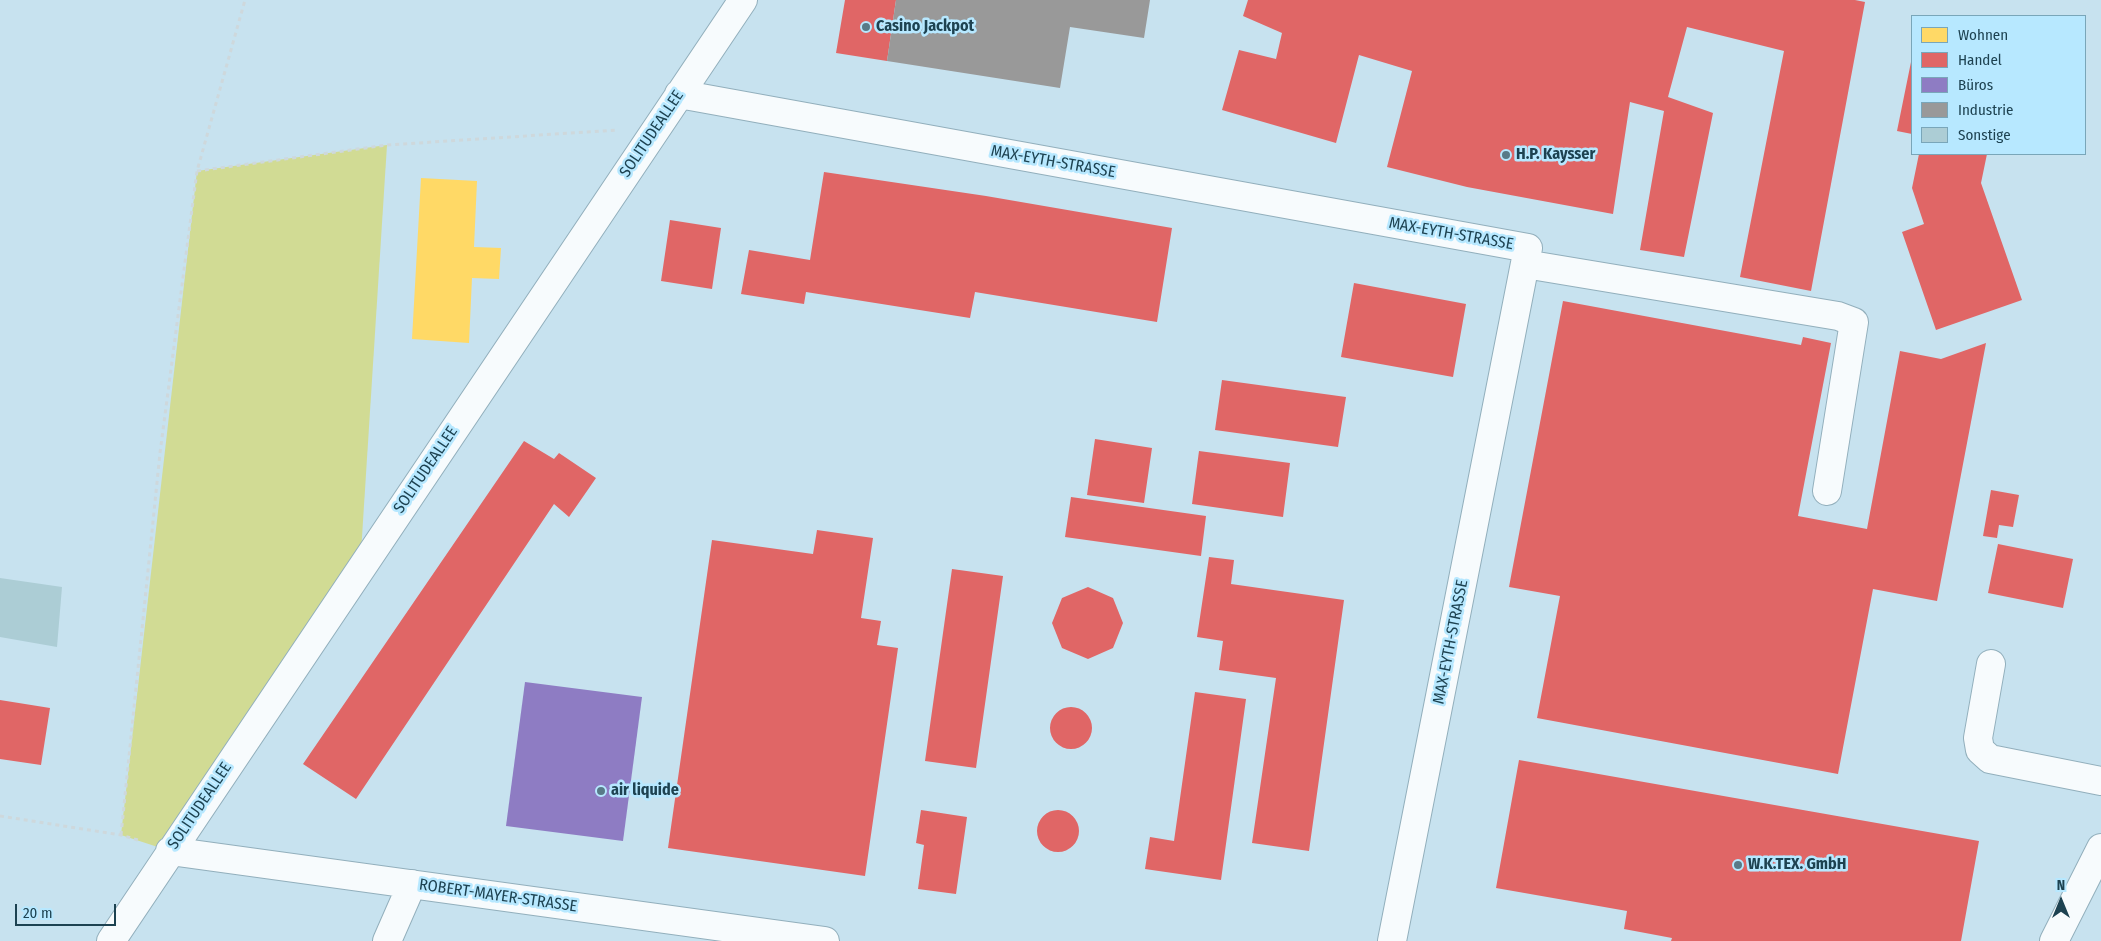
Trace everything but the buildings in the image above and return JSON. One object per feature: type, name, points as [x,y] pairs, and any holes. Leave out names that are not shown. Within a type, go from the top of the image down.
[{"type":"street","name":"SOLITUDEALLEE","points":[[112,941],[170,851],[743,0]]},
{"type":"street","name":"MAX-EYTH-STRASSE","points":[[679,94],[1528,248],[1392,941]]},
{"type":"street","points":[[1525,264],[1838,316],[1854,322],[1827,491]]},
{"type":"street","points":[[1991,664],[1978,738],[1980,750],[1990,759],[2101,781]]},
{"type":"street","points":[[2054,941],[2101,848]]},
{"type":"street","name":"ROBERT-MAYER-STRASSE","points":[[170,851],[825,941]]},
{"type":"street","points":[[387,941],[412,884]]},
{"type":"path","points":[[0,816],[121,835],[160,453],[197,171],[245,0]]},
{"type":"path","points":[[197,171],[387,145],[656,128]]},
{"type":"green space","points":[[387,145],[360,568],[170,851],[121,835],[197,171]]},
{"type":"place","name":"Casino Jackpot","points":[[866,27]]},
{"type":"place","name":"H.P. Kaysser","points":[[1506,155]]},
{"type":"place","name":"air liquide","points":[[601,791]]},
{"type":"place","name":"W.K.TEX. GmbH","points":[[1738,865]]}]
